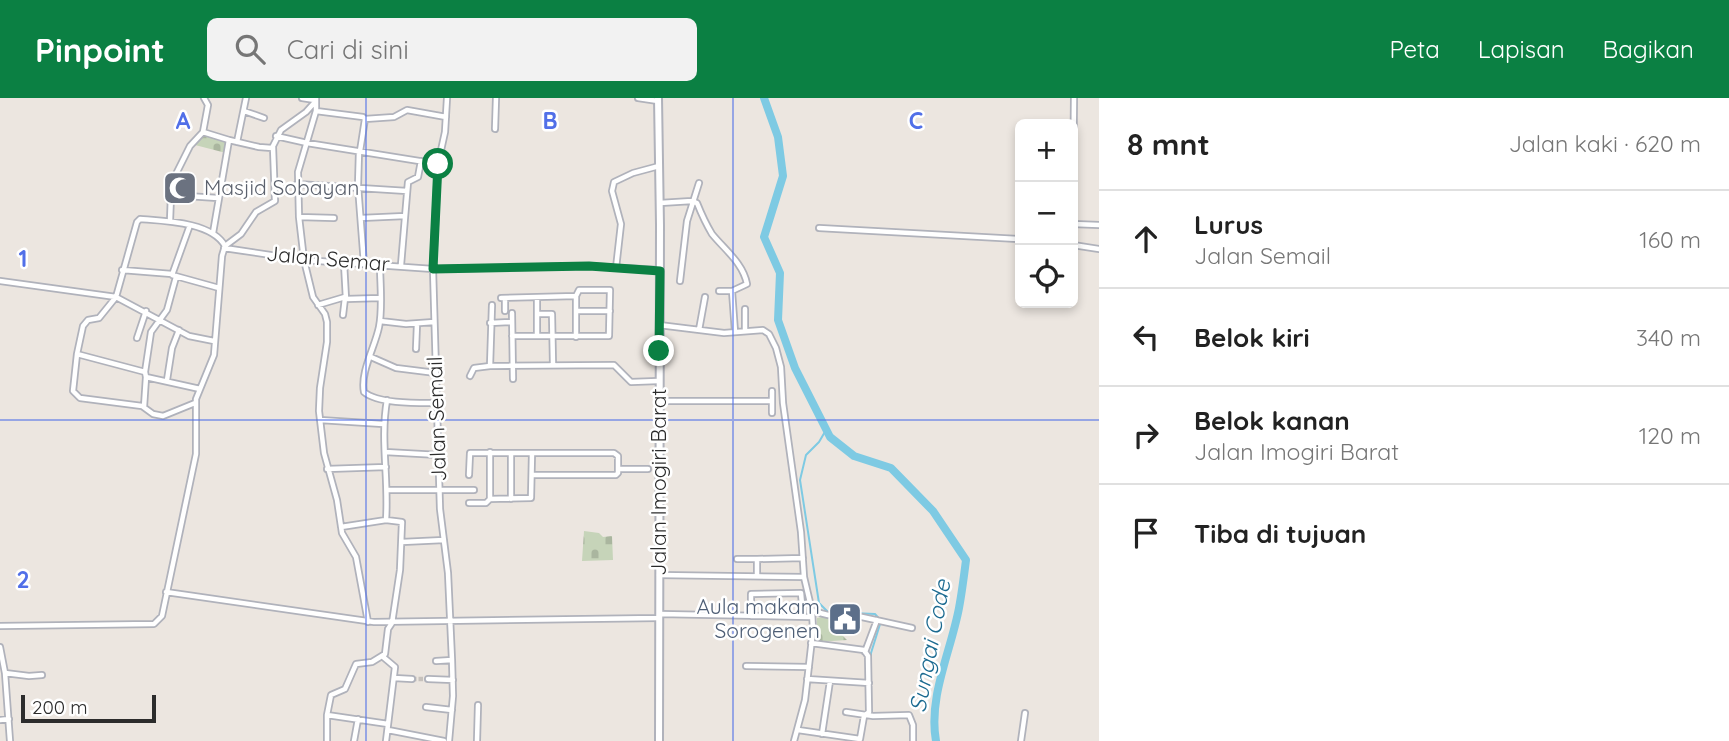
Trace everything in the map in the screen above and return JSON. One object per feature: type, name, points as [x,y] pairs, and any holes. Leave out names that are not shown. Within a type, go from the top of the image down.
[{"type":"main road","name":"Jalan Imogiri Barat","points":[[658,100],[660,271],[658,401],[653,469],[659,575],[659,741]]},
{"type":"street","points":[[170,221],[175,176],[187,151],[203,132],[208,105],[204,98]]},
{"type":"street","points":[[237,142],[246,98]]},
{"type":"street","points":[[302,98],[365,119],[394,117],[405,110],[446,117]]},
{"type":"street","name":"Jalan Semail","points":[[446,741],[452,710],[453,680],[440,490],[433,269],[438,164],[447,98]]},
{"type":"street","points":[[495,129],[496,98]]},
{"type":"street","points":[[638,98],[658,100]]},
{"type":"street","points":[[1073,182],[1074,98]]},
{"type":"street","points":[[225,247],[241,234],[257,212],[275,201],[273,147],[276,136],[316,104]]},
{"type":"street","points":[[316,104],[299,167],[299,218],[304,260],[313,297],[325,314],[327,322],[327,342],[320,388],[320,420],[327,469],[337,500],[341,527],[356,557],[368,622]]},
{"type":"street","points":[[244,111],[264,118]]},
{"type":"street","points":[[365,119],[359,151],[358,186],[365,264]]},
{"type":"street","points":[[203,132],[264,148],[273,147]]},
{"type":"street","points":[[276,136],[438,164]]},
{"type":"street","points":[[213,233],[229,139]]},
{"type":"street","points":[[401,265],[408,182],[418,177],[421,162]]},
{"type":"street","points":[[616,268],[621,232],[612,191],[614,182],[628,174],[659,166]]},
{"type":"street","points":[[680,281],[687,221],[699,183]]},
{"type":"street","points":[[297,184],[408,191]]},
{"type":"street","points":[[171,195],[218,198]]},
{"type":"street","points":[[660,203],[697,203],[707,226],[721,246],[739,264],[747,283],[732,291],[719,291]]},
{"type":"street","points":[[361,218],[405,216]]},
{"type":"street","points":[[299,218],[334,218]]},
{"type":"street","points":[[0,626],[154,624],[162,616],[196,451],[195,403],[214,355],[225,247],[219,236],[190,225],[138,220],[116,296],[99,318],[85,322],[72,387],[75,395],[80,398],[144,407],[153,414],[163,416],[195,403]]},
{"type":"street","points":[[1078,224],[1099,225]]},
{"type":"street","points":[[144,407],[151,332],[167,310],[174,276],[190,225]]},
{"type":"street","points":[[819,228],[1015,239]]},
{"type":"street","name":"Jalan Semar","points":[[225,247],[304,260],[433,269],[589,266],[660,271]]},
{"type":"street","points":[[1078,247],[1099,249]]},
{"type":"street","points":[[343,315],[344,263]]},
{"type":"street","points":[[380,264],[380,321],[363,390],[368,396],[387,400],[437,403]]},
{"type":"street","points":[[122,270],[174,276],[219,288]]},
{"type":"street","points":[[0,281],[116,296],[178,330],[214,341]]},
{"type":"street","points":[[512,336],[576,337],[610,336],[609,290],[579,290],[576,296],[576,337]]},
{"type":"street","points":[[732,291],[735,332]]},
{"type":"street","points":[[505,311],[503,298],[576,296]]},
{"type":"street","points":[[318,306],[345,297],[380,298]]},
{"type":"street","points":[[699,330],[705,297]]},
{"type":"street","points":[[537,298],[537,336]]},
{"type":"street","points":[[490,366],[492,305]]},
{"type":"street","points":[[745,309],[745,331]]},
{"type":"street","points":[[137,338],[146,311]]},
{"type":"street","points":[[576,311],[610,311]]},
{"type":"street","points":[[512,313],[513,379]]},
{"type":"street","points":[[537,314],[553,315],[553,365]]},
{"type":"street","points":[[380,321],[417,324],[434,322]]},
{"type":"street","points":[[491,323],[512,322]]},
{"type":"street","points":[[416,349],[417,324]]},
{"type":"street","points":[[659,325],[699,330],[768,332],[778,354],[804,577],[812,611],[809,667],[802,718],[794,741]]},
{"type":"street","points":[[167,380],[178,330]]},
{"type":"street","points":[[77,354],[200,389]]},
{"type":"street","points":[[371,356],[396,368],[436,373]]},
{"type":"street","points":[[470,376],[474,369],[490,366],[614,365],[631,382],[658,382]]},
{"type":"street","points":[[772,391],[772,413]]},
{"type":"street","points":[[386,520],[388,490],[383,424],[387,400]]},
{"type":"street","points":[[658,401],[771,401]]},
{"type":"street","points":[[320,420],[383,424]]},
{"type":"street","points":[[385,452],[439,455]]},
{"type":"street","points":[[490,452],[490,499]]},
{"type":"street","points":[[469,475],[470,453],[618,455],[616,475],[532,475]]},
{"type":"street","points":[[511,499],[512,453]]},
{"type":"street","points":[[469,503],[486,503],[490,499],[531,498],[532,453]]},
{"type":"street","points":[[327,469],[386,467]]},
{"type":"street","points":[[618,469],[653,469]]},
{"type":"street","points":[[388,490],[474,490]]},
{"type":"street","points":[[327,741],[327,715],[331,695],[348,686],[356,664],[372,663],[386,651],[402,542],[402,521],[386,520],[341,527]]},
{"type":"street","points":[[402,542],[444,540]]},
{"type":"street","points":[[737,559],[803,558]]},
{"type":"street","points":[[757,559],[757,576]]},
{"type":"street","points":[[659,575],[804,577]]},
{"type":"street","points":[[166,592],[368,622],[392,623],[659,616],[810,617]]},
{"type":"street","points":[[751,616],[751,594],[801,593],[803,617]]},
{"type":"street","points":[[812,611],[879,620],[912,628]]},
{"type":"street","points":[[865,652],[879,620]]},
{"type":"street","points":[[798,730],[824,737],[860,740],[869,712],[869,658],[865,652],[811,643]]},
{"type":"street","points":[[0,647],[5,673],[10,741]]},
{"type":"street","points":[[382,656],[394,666],[386,741]]},
{"type":"street","points":[[436,661],[452,660]]},
{"type":"street","points":[[746,666],[809,667]]},
{"type":"street","points":[[5,673],[42,675]]},
{"type":"street","points":[[394,678],[412,679]]},
{"type":"street","points":[[428,679],[453,680]]},
{"type":"street","points":[[807,679],[869,682]]},
{"type":"street","points":[[824,737],[830,681]]},
{"type":"street","points":[[477,741],[478,705]]},
{"type":"street","points":[[426,707],[452,710]]},
{"type":"street","points":[[846,712],[909,715],[913,724],[913,741]]},
{"type":"street","points":[[1021,741],[1026,713]]},
{"type":"street","points":[[327,715],[358,719],[446,741]]},
{"type":"street","points":[[0,720],[9,719]]},
{"type":"street","points":[[354,741],[358,719]]},
{"type":"green space","points":[[205,133],[227,140],[226,153],[195,145]]},
{"type":"green space","points":[[584,531],[599,533],[603,537],[612,536],[613,560],[582,561]]},
{"type":"green space","points":[[838,617],[838,631],[847,640],[817,642],[817,618]]},
{"type":"waterway","name":"Sungai Code","points":[[764,98],[778,137],[783,176],[764,237],[780,273],[778,320],[795,368],[830,437],[854,456],[891,468],[933,511],[966,560],[959,608],[935,708],[936,741]]},
{"type":"waterway","points":[[826,430],[806,455],[800,480],[819,603],[828,612],[875,614],[881,621],[871,653],[871,699]]},
{"type":"tunnel","points":[[412,679],[428,679]]},
{"type":"place","name":"Masjid Sobayan","points":[[180,188]]},
{"type":"place","name":"Aula makam Sorogenen","points":[[845,619]]},
{"type":"route","points":[[438,164],[433,269],[589,266],[660,271],[659,351]]}]
